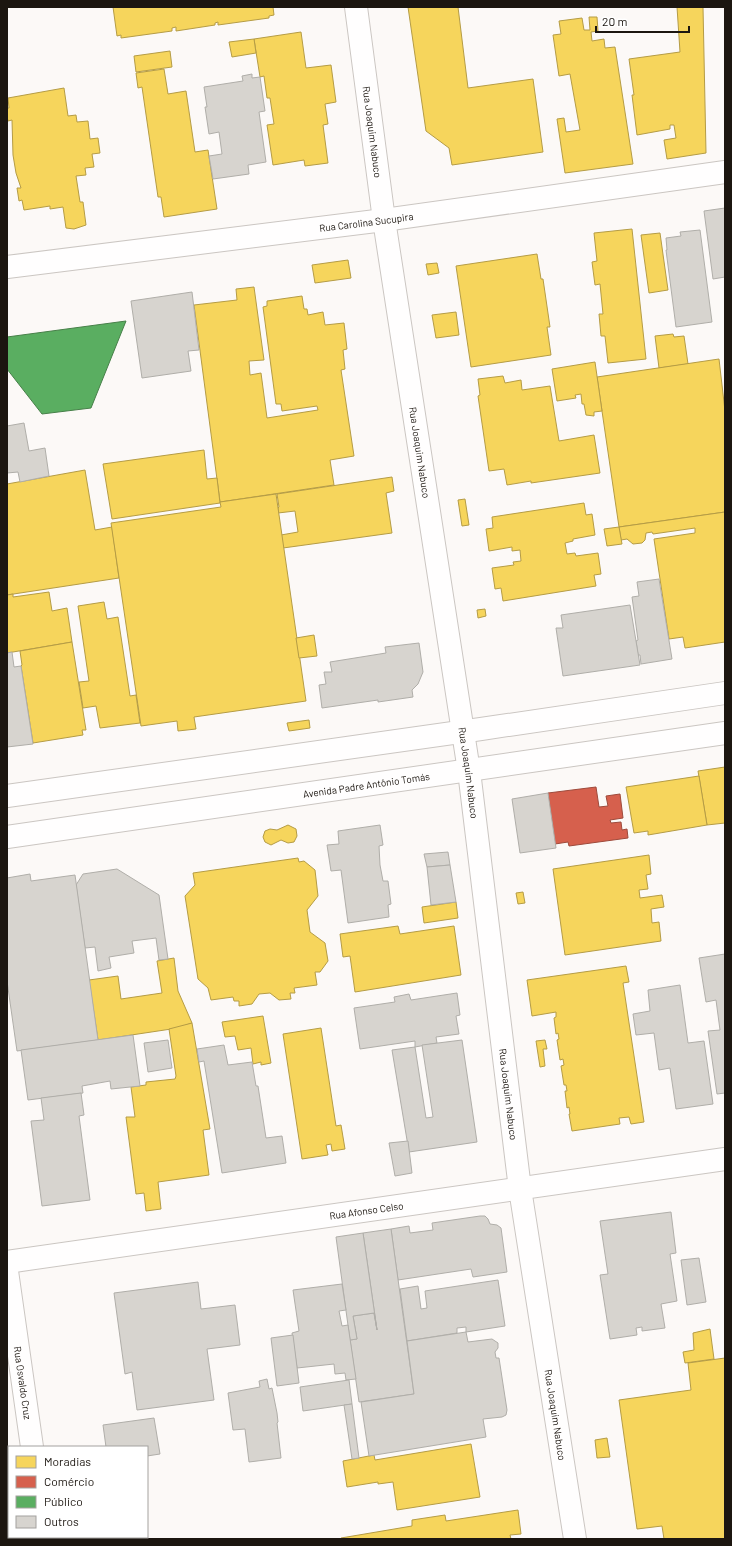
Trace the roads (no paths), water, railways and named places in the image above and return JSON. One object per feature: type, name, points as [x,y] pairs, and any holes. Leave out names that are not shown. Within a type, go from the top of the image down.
[{"type":"street","name":"Rua Joaquim Nabuco","points":[[356,7],[384,220],[469,771],[520,1189],[575,1539]]},
{"type":"street","name":"Rua Carolina Sucupira","points":[[7,267],[384,220],[725,172]]},
{"type":"street","points":[[7,796],[725,693]]},
{"type":"street","name":"Avenida Padre Antônio Tomás","points":[[7,837],[725,733]]},
{"type":"street","name":"Rua Afonso Celso","points":[[7,1262],[725,1159]]},
{"type":"street","name":"Rua Osvaldo Cruz","points":[[7,1270],[32,1446]]}]
